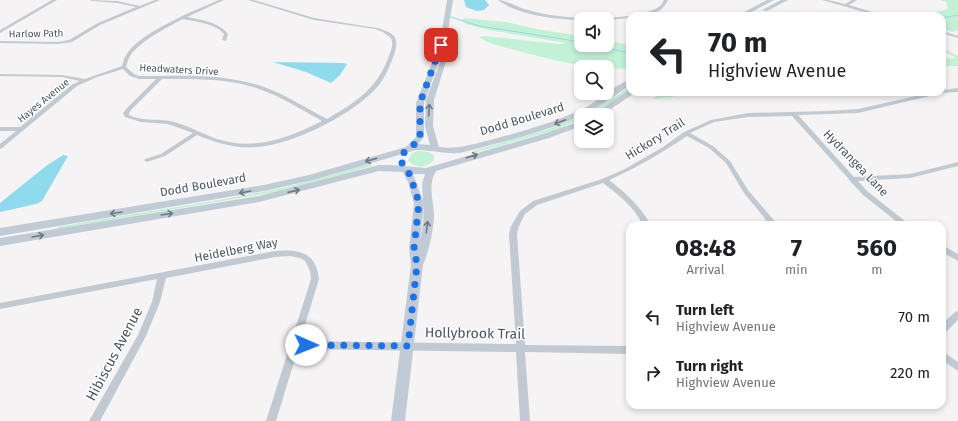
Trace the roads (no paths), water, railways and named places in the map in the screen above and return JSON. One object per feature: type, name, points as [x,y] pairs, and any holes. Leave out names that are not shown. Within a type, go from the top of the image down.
[{"type":"main road","points":[[417,265],[423,252],[429,211],[426,181],[440,163],[441,157],[440,153],[435,148],[429,126],[430,100],[444,55],[450,0]]},
{"type":"main road","points":[[748,12],[772,0]]},
{"type":"main road","points":[[762,12],[785,0]]},
{"type":"main road","points":[[398,421],[417,265],[414,248],[419,203],[407,169],[400,160],[402,154],[420,137],[420,103],[446,31]]},
{"type":"main road","name":"Dodd Boulevard","points":[[435,148],[450,151],[468,149],[546,127],[592,107],[626,85]]},
{"type":"main road","points":[[608,108],[626,96]]},
{"type":"main road","name":"Dodd Boulevard","points":[[434,169],[546,136],[574,126]]},
{"type":"main road","points":[[409,149],[420,146],[435,148]]},
{"type":"main road","name":"Dodd Boulevard","points":[[0,232],[264,188],[310,178],[409,149]]},
{"type":"main road","name":"Dodd Boulevard","points":[[0,242],[259,199],[389,166],[407,169]]},
{"type":"main road","points":[[407,169],[419,172],[434,169]]},
{"type":"street","points":[[0,32],[55,0]]},
{"type":"street","points":[[92,0],[121,3],[140,7]]},
{"type":"street","name":"Harlow Path","points":[[0,42],[68,42],[99,24],[158,0]]},
{"type":"street","name":"Headwaters Drive","points":[[222,0],[161,28],[127,56],[124,67],[135,76],[208,78],[254,86],[282,97],[326,121]]},
{"type":"street","points":[[160,77],[125,115],[132,119],[174,123],[229,145],[257,145],[267,144],[291,137],[326,121],[356,103],[377,83],[390,60],[395,45],[394,37],[388,33],[378,29],[313,18],[250,0]]},
{"type":"street","points":[[500,0],[512,6],[526,10],[574,18]]},
{"type":"street","points":[[648,12],[663,6],[666,0]]},
{"type":"street","points":[[824,0],[866,12]]},
{"type":"street","points":[[845,6],[854,0]]},
{"type":"street","points":[[614,18],[626,17]]},
{"type":"street","points":[[183,18],[202,22],[224,30],[226,34],[224,40]]},
{"type":"street","points":[[946,33],[958,37]]},
{"type":"street","name":"Hayes Avenue","points":[[0,147],[69,89],[84,80],[124,67]]},
{"type":"street","points":[[0,75],[62,76],[84,80]]},
{"type":"street","name":"Hickory Trail","points":[[946,92],[958,90]]},
{"type":"street","name":"Hickory Trail","points":[[525,421],[513,234],[518,219],[528,208],[543,199],[604,180],[647,159],[698,126],[724,118],[748,115],[858,111],[924,96]]},
{"type":"street","name":"Hydrangea Lane","points":[[794,114],[851,179],[879,205],[901,221]]},
{"type":"street","points":[[0,129],[21,129]]},
{"type":"street","points":[[147,160],[163,156],[197,133]]},
{"type":"street","points":[[686,133],[712,147],[728,162],[746,191],[771,221]]},
{"type":"street","points":[[851,179],[910,176],[958,164]]},
{"type":"street","points":[[604,180],[633,203],[646,221]]},
{"type":"street","points":[[946,250],[958,258]]},
{"type":"street","name":"Heidelberg Way","points":[[0,306],[275,254],[294,253],[304,256],[313,266],[315,279],[271,421]]},
{"type":"street","name":"Hibiscus Avenue","points":[[94,421],[142,336],[156,302],[162,276]]},
{"type":"street","points":[[946,326],[958,314]]},
{"type":"street","name":"Hollybrook Trail","points":[[295,345],[626,350]]},
{"type":"street","points":[[946,358],[958,367]]},
{"type":"water","points":[[464,0],[485,0],[489,5],[484,10],[477,11],[466,7]]},
{"type":"water","points":[[273,62],[347,64],[340,75],[331,83],[306,72]]},
{"type":"water","points":[[63,155],[68,156],[42,201],[36,204],[0,212],[0,203],[46,166]]},
{"type":"waterway","points":[[946,17],[958,15]]},
{"type":"waterway","points":[[451,17],[479,26],[574,41]]},
{"type":"waterway","points":[[614,50],[626,52]]}]
